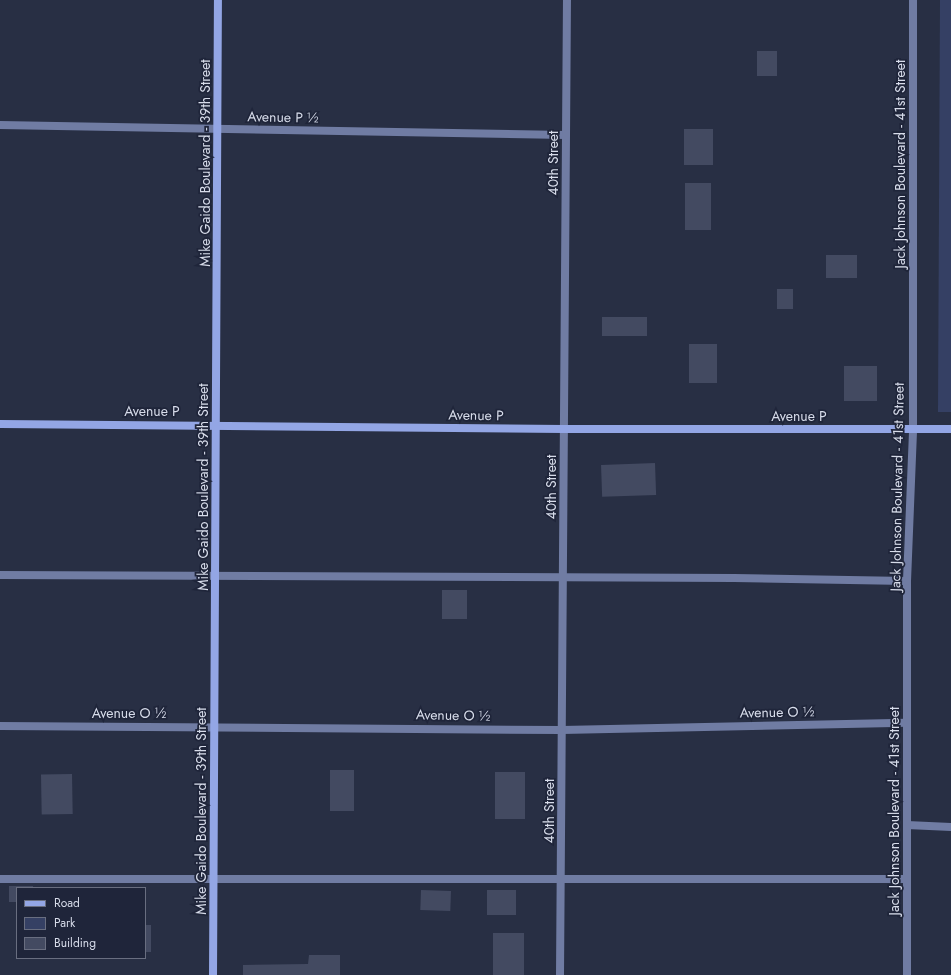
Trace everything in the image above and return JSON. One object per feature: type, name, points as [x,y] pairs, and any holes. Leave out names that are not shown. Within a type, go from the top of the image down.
[{"type":"main road","name":"Mike Gaido Boulevard - 39th Street","points":[[213,975],[218,0]]},
{"type":"main road","name":"Avenue P","points":[[0,424],[564,429],[951,429]]},
{"type":"street","name":"40th Street","points":[[560,975],[567,0]]},
{"type":"street","name":"Jack Johnson Boulevard - 41st Street","points":[[907,975],[907,581],[913,429],[913,0]]},
{"type":"street","name":"Avenue P ½","points":[[0,125],[566,135]]},
{"type":"street","points":[[0,575],[215,574],[563,579],[734,578],[907,581]]},
{"type":"street","name":"Avenue O ½","points":[[0,726],[214,726],[562,730],[906,723]]},
{"type":"street","points":[[906,826],[951,827]]},
{"type":"street","points":[[0,879],[906,879]]},
{"type":"green space","points":[[940,0],[951,0],[951,412],[938,412]]},
{"type":"building","points":[[757,51],[777,51],[777,76],[757,76]]},
{"type":"building","points":[[684,129],[713,129],[713,165],[684,165]]},
{"type":"building","points":[[685,183],[711,183],[711,230],[685,230]]},
{"type":"building","points":[[826,255],[857,255],[857,278],[826,278]]},
{"type":"building","points":[[777,289],[793,289],[793,309],[777,309]]},
{"type":"building","points":[[602,317],[647,317],[647,336],[602,336]]},
{"type":"building","points":[[689,344],[717,344],[717,383],[689,383]]},
{"type":"building","points":[[844,366],[877,366],[877,401],[844,401]]},
{"type":"building","points":[[655,463],[656,495],[602,497],[601,465]]},
{"type":"building","points":[[442,590],[467,590],[467,619],[442,619]]},
{"type":"building","points":[[330,770],[354,770],[354,811],[330,811]]},
{"type":"building","points":[[495,772],[525,772],[525,819],[495,819]]},
{"type":"building","points":[[72,774],[73,814],[42,815],[41,775]]},
{"type":"building","points":[[9,886],[33,886],[16,887],[16,902],[9,902]]},
{"type":"building","points":[[421,890],[451,891],[450,911],[420,910]]},
{"type":"building","points":[[487,890],[516,890],[516,915],[487,915]]},
{"type":"building","points":[[146,925],[151,925],[151,952],[146,952]]},
{"type":"building","points":[[493,933],[524,933],[524,975],[493,975]]},
{"type":"building","points":[[309,955],[340,955],[340,975],[243,975],[243,965],[308,964]]}]
